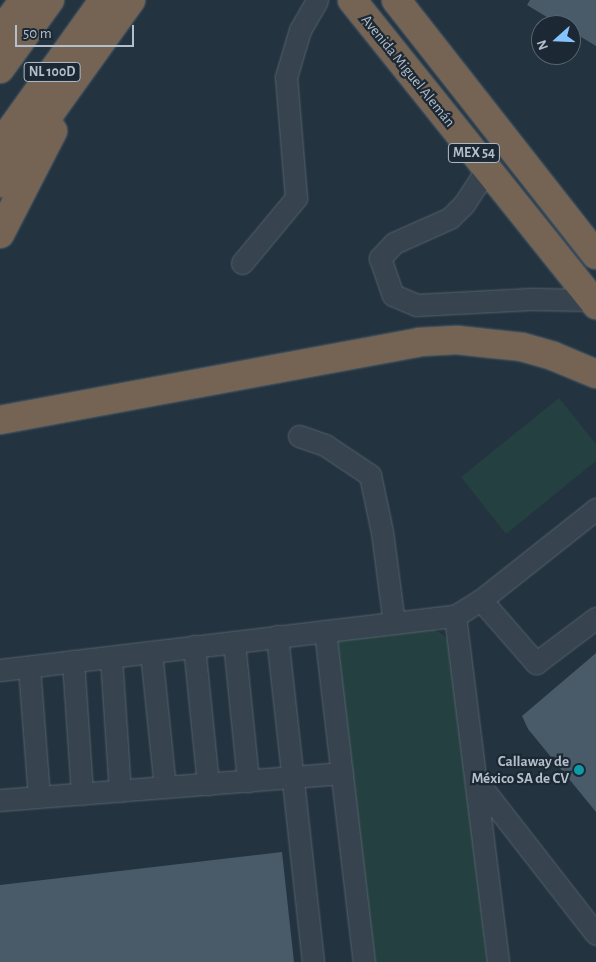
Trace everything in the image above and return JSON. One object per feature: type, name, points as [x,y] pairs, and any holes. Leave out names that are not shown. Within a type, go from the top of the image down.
[{"type":"highway","points":[[0,33],[24,0]]},
{"type":"highway","name":"NL 100D","points":[[0,69],[50,0]]},
{"type":"highway","name":"NL 100D","points":[[0,145],[104,0]]},
{"type":"highway","points":[[0,183],[131,0]]},
{"type":"highway","name":"Avenida Miguel Alemán","points":[[352,0],[594,302]]},
{"type":"highway","name":"MEX 54","points":[[396,0],[596,255]]},
{"type":"highway","points":[[417,0],[433,47]]},
{"type":"highway","points":[[0,234],[91,55]]},
{"type":"highway","points":[[0,420],[419,342],[457,340],[499,343],[553,356],[596,374]]},
{"type":"street","points":[[242,263],[296,198],[286,77],[300,30],[317,0]]},
{"type":"street","points":[[487,169],[464,204],[450,218],[394,243],[380,258],[394,295],[416,305],[531,299],[594,302]]},
{"type":"street","points":[[299,436],[325,445],[370,474],[382,532],[394,623]]},
{"type":"street","points":[[0,670],[455,616],[481,600],[596,509]]},
{"type":"street","points":[[481,600],[536,663],[596,618]]},
{"type":"street","points":[[455,616],[498,962]]},
{"type":"street","points":[[325,631],[364,962]]},
{"type":"street","points":[[277,636],[313,962]]},
{"type":"street","points":[[234,642],[248,781]]},
{"type":"street","points":[[194,646],[208,784]]},
{"type":"street","points":[[151,652],[165,788]]},
{"type":"street","points":[[111,657],[120,791]]},
{"type":"street","points":[[73,661],[82,794]]},
{"type":"street","points":[[29,666],[39,797]]},
{"type":"street","points":[[0,800],[342,773]]},
{"type":"street","points":[[476,780],[596,934]]},
{"type":"green space","points":[[559,398],[596,444],[596,461],[506,534],[461,477]]},
{"type":"green space","points":[[427,626],[444,635],[452,648],[487,962],[372,962],[335,649],[339,639]]},
{"type":"building","points":[[530,0],[596,0],[596,46],[581,37],[581,15],[544,15],[527,5]]},
{"type":"building","name":"Callaway de México SA de CV","points":[[596,653],[596,812],[528,729],[522,716]]},
{"type":"building","points":[[282,852],[294,962],[0,962],[0,885]]},
{"type":"place","name":"Callaway de México SA de CV","points":[[579,770]]}]
